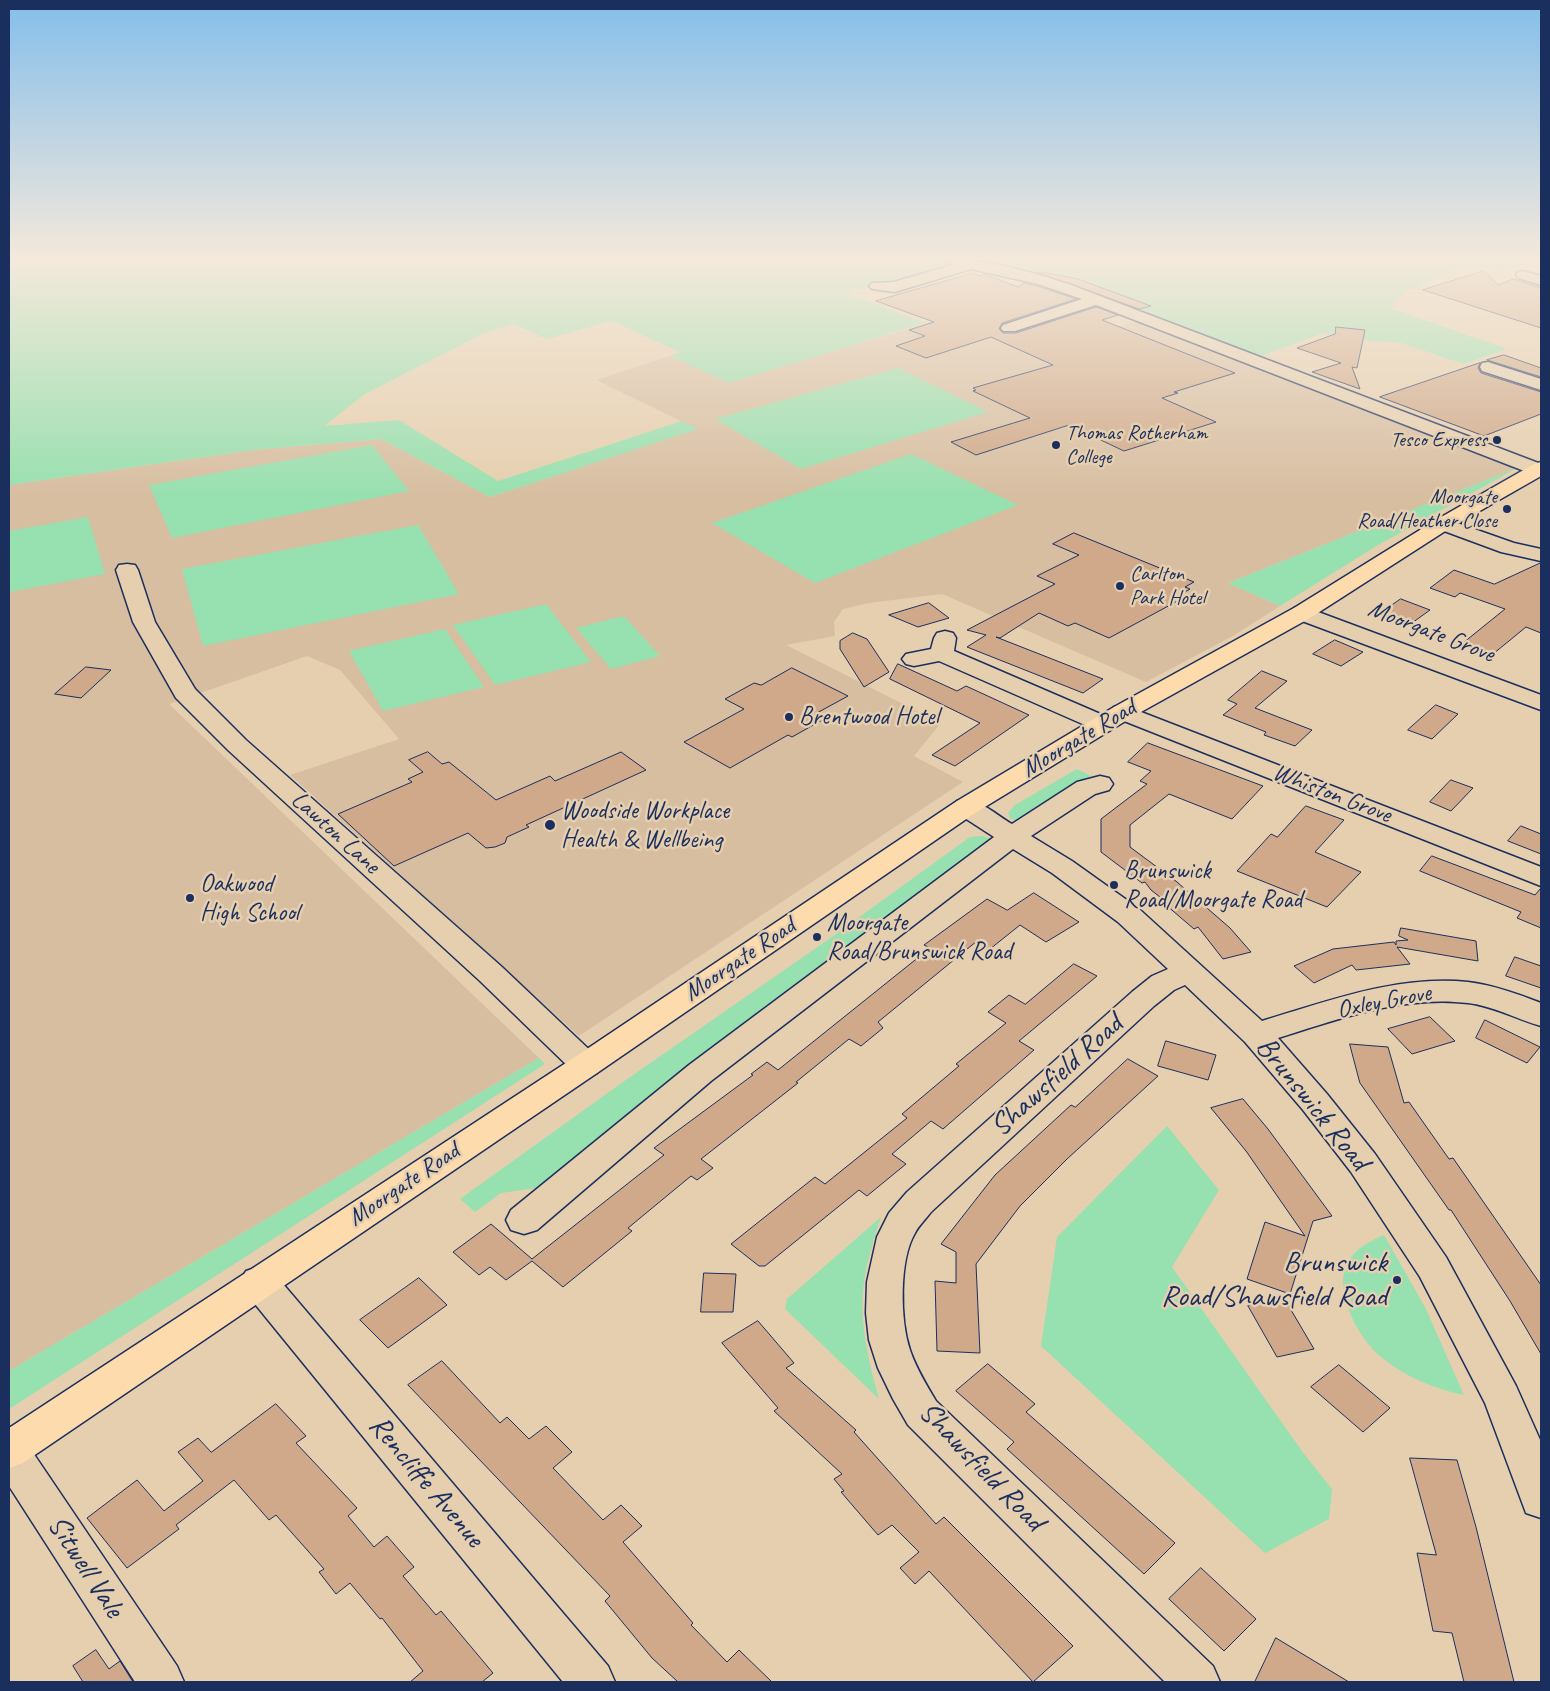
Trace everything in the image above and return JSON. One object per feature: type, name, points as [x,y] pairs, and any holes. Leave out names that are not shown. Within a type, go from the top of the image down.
[{"type":"main road","name":"Moorgate Road","points":[[9,1451],[586,1065],[966,807],[1113,718],[1302,613],[1443,524],[1540,469]]},
{"type":"street","points":[[1199,339],[1540,469]]},
{"type":"street","points":[[1488,367],[1541,385]]},
{"type":"street","points":[[1443,524],[1508,548],[1541,556]]},
{"type":"street","name":"Lawton Lane","points":[[127,570],[144,622],[185,693],[237,745],[491,974],[586,1065]]},
{"type":"street","name":"Moorgate Grove","points":[[1302,613],[1541,703]]},
{"type":"street","name":"Whiston Grove","points":[[914,659],[944,646],[1113,718],[1541,876]]},
{"type":"street","name":"Moorgate Road","points":[[524,1220],[700,1073],[1014,835],[1086,788],[1100,784]]},
{"type":"street","name":"Brunswick Road","points":[[966,807],[1014,835],[1100,893],[1189,970],[1256,1034],[1316,1102],[1363,1163],[1433,1267],[1502,1398],[1518,1434],[1541,1499]]},
{"type":"street","name":"Shawsfield Road","points":[[1189,970],[1163,983],[1143,1000],[919,1202],[899,1227],[888,1260],[885,1294],[888,1340],[902,1378],[922,1413],[1198,1682]]},
{"type":"street","name":"Oxley Grove","points":[[1256,1034],[1370,1000],[1408,992],[1437,990],[1484,995],[1511,1002],[1541,1015]]},
{"type":"street","name":"Rencliffe Avenue","points":[[259,1282],[592,1682]]},
{"type":"street","name":"Sitwell Vale","points":[[9,1451],[161,1682]]},
{"type":"shaded area","points":[[874,339],[1191,339],[1519,467],[1228,583],[1280,606],[1233,636],[1146,682],[942,594],[869,603],[843,609],[834,622],[835,636],[786,645],[941,723],[914,756],[963,782],[579,1036],[290,775],[399,739],[340,670],[307,656],[169,704],[539,1058],[9,1371],[9,485],[253,450],[381,439],[490,497],[697,429],[596,380],[670,356],[729,382]]},
{"type":"green space","points":[[9,339],[472,339],[365,394],[324,426],[399,420],[498,481],[682,421],[698,429],[490,497],[381,439],[253,450],[9,485]]},
{"type":"green space","points":[[651,339],[873,339],[729,383],[670,356],[680,352]]},
{"type":"green space","points":[[1214,339],[1307,339],[1261,356]]},
{"type":"green space","points":[[1353,339],[1478,339],[1507,349],[1463,364],[1402,343]]},
{"type":"green space","points":[[898,368],[988,412],[801,469],[715,419]]},
{"type":"green space","points":[[372,445],[409,491],[172,538],[149,485]]},
{"type":"green space","points":[[911,454],[1018,505],[815,583],[712,523]]},
{"type":"green space","points":[[1519,467],[1378,545],[1280,606],[1228,583]]},
{"type":"green space","points":[[88,517],[105,574],[9,592],[9,531]]},
{"type":"green space","points":[[418,525],[459,594],[203,646],[182,569]]},
{"type":"green space","points":[[546,604],[591,662],[495,685],[453,625]]},
{"type":"green space","points":[[624,616],[660,656],[611,669],[576,628]]},
{"type":"green space","points":[[445,629],[484,687],[383,711],[349,651]]},
{"type":"green space","points":[[1077,769],[1091,776],[1020,822],[1010,818],[1008,813],[1015,805]]},
{"type":"green space","points":[[983,836],[994,840],[855,939],[660,1087],[560,1176],[537,1188],[501,1193],[475,1212],[460,1199],[623,1082],[829,939],[970,837]]},
{"type":"green space","points":[[539,1058],[545,1064],[9,1409],[9,1371]]},
{"type":"green space","points":[[1167,1126],[1219,1190],[1172,1267],[1304,1454],[1332,1489],[1329,1519],[1265,1553],[1041,1346],[1057,1237]]},
{"type":"green space","points":[[881,1217],[867,1263],[862,1305],[866,1346],[879,1399],[785,1309],[787,1299]]},
{"type":"green space","points":[[1384,1235],[1426,1309],[1464,1395],[1431,1386],[1400,1371],[1381,1357],[1364,1339],[1350,1313],[1343,1286],[1344,1273],[1348,1262],[1364,1245]]},
{"type":"building","points":[[917,339],[985,339],[926,358],[896,346]]},
{"type":"building","points":[[995,339],[1149,339],[1235,373],[1174,392],[1178,393],[1162,398],[1216,422],[1124,451],[1069,425],[976,455],[951,442],[1030,418],[973,391],[976,390],[973,388],[1053,365]]},
{"type":"building","points":[[1322,339],[1363,339],[1357,368],[1352,367],[1360,389],[1312,372],[1341,363],[1297,348]]},
{"type":"building","points":[[1504,355],[1541,368],[1541,377],[1487,360]]},
{"type":"building","points":[[1480,363],[1478,368],[1481,373],[1541,392],[1541,414],[1484,436],[1380,397]]},
{"type":"building","name":"Carlton Park Hotel","points":[[1074,533],[1194,582],[1185,587],[1190,589],[1180,595],[1185,597],[1109,638],[1075,623],[1068,626],[1039,613],[1000,638],[996,637],[1103,679],[1083,693],[967,647],[986,635],[967,630],[1055,584],[1037,576],[1079,555],[1053,544]]},
{"type":"building","points":[[1541,563],[1541,633],[1526,627],[1493,654],[1463,643],[1505,609],[1460,593],[1455,597],[1430,588],[1454,570],[1494,584]]},
{"type":"building","points":[[1401,599],[1430,610],[1412,623],[1382,612]]},
{"type":"building","points":[[929,603],[949,618],[918,627],[889,615]]},
{"type":"building","points":[[853,633],[867,639],[889,672],[864,687],[840,649],[840,641]]},
{"type":"building","points":[[1335,640],[1363,652],[1341,666],[1313,654]]},
{"type":"building","points":[[898,664],[957,691],[966,686],[1029,715],[955,766],[932,755],[980,723],[890,679]]},
{"type":"building","points":[[86,667],[111,670],[81,698],[55,694]]},
{"type":"building","name":"Brentwood Hotel","points":[[792,668],[848,696],[815,714],[824,719],[792,737],[788,735],[730,768],[684,742],[744,709],[725,699],[754,683],[761,685]]},
{"type":"building","points":[[1262,671],[1287,681],[1255,708],[1312,730],[1295,746],[1264,735],[1266,732],[1223,715],[1237,704],[1228,700]]},
{"type":"building","points":[[1436,705],[1458,714],[1432,739],[1408,730]]},
{"type":"building","points":[[1148,743],[1263,786],[1232,819],[1169,794],[1130,825],[1130,847],[1177,882],[1230,928],[1251,952],[1223,959],[1198,927],[1194,929],[1166,905],[1169,904],[1151,890],[1145,882],[1142,883],[1101,852],[1101,819],[1147,784],[1140,781],[1151,771],[1128,762]]},
{"type":"building","points":[[428,752],[442,764],[449,762],[496,800],[550,776],[555,781],[621,752],[646,770],[526,825],[529,827],[507,837],[505,843],[495,847],[486,848],[468,833],[394,866],[338,814],[412,782],[408,779],[423,772],[409,760]]},
{"type":"building","points":[[1451,780],[1473,788],[1451,811],[1430,802]]},
{"type":"building","points":[[1306,806],[1344,820],[1315,852],[1361,872],[1327,907],[1237,871],[1271,834],[1277,837]]},
{"type":"building","points":[[1521,826],[1541,834],[1541,854],[1508,841]]},
{"type":"building","points":[[1432,856],[1535,895],[1541,888],[1541,928],[1517,918],[1521,912],[1420,871]]},
{"type":"building","points":[[1034,893],[1079,922],[1046,942],[1020,925],[990,949],[977,941],[878,1022],[883,1028],[861,1046],[849,1039],[796,1082],[798,1083],[701,1159],[713,1168],[697,1180],[691,1176],[628,1228],[632,1231],[563,1287],[532,1261],[506,1280],[490,1267],[479,1275],[453,1252],[491,1224],[532,1259],[664,1155],[654,1148],[753,1075],[751,1074],[767,1062],[778,1070],[930,948],[924,945],[987,899],[1007,910]]},
{"type":"building","points":[[1401,928],[1476,941],[1478,961],[1397,947],[1410,964],[1356,970],[1352,965],[1314,983],[1294,966],[1333,949],[1394,942],[1396,945],[1396,941],[1408,940],[1399,936]]},
{"type":"building","points":[[1515,957],[1541,966],[1541,988],[1506,976]]},
{"type":"building","points":[[1074,964],[1097,976],[1019,1041],[1034,1050],[943,1129],[931,1121],[892,1154],[906,1164],[867,1196],[859,1190],[765,1266],[759,1266],[731,1244],[815,1177],[825,1184],[907,1118],[902,1114],[959,1066],[956,1064],[1006,1023],[988,1012],[1009,995],[1025,1004]]},
{"type":"building","points":[[1430,1017],[1455,1041],[1412,1054],[1388,1029]]},
{"type":"building","points":[[1485,1020],[1540,1047],[1527,1063],[1476,1038]]},
{"type":"building","points":[[1166,1041],[1216,1055],[1208,1080],[1158,1066]]},
{"type":"building","points":[[1350,1044],[1388,1047],[1404,1103],[1409,1102],[1449,1159],[1453,1158],[1541,1285],[1541,1354],[1510,1301],[1451,1210],[1449,1210],[1360,1083]]},
{"type":"building","points":[[1128,1059],[1158,1076],[1067,1159],[1020,1206],[976,1264],[980,1353],[937,1351],[935,1281],[956,1283],[956,1252],[941,1244],[995,1175],[1071,1105],[1075,1107]]},
{"type":"building","points":[[1243,1099],[1268,1129],[1332,1216],[1313,1221],[1290,1294],[1247,1279],[1265,1222],[1305,1236],[1246,1151],[1211,1108]]},
{"type":"building","points":[[704,1273],[736,1274],[733,1312],[701,1312]]},
{"type":"building","points":[[419,1278],[447,1305],[388,1348],[360,1320]]},
{"type":"building","points":[[1284,1298],[1314,1349],[1277,1357],[1248,1306]]},
{"type":"building","points":[[758,1321],[794,1363],[786,1368],[856,1430],[854,1432],[936,1524],[944,1517],[1073,1646],[1033,1682],[929,1571],[915,1584],[900,1568],[919,1552],[892,1525],[878,1535],[841,1492],[844,1491],[834,1479],[842,1474],[774,1411],[778,1408],[722,1343]]},
{"type":"building","points":[[442,1361],[500,1423],[507,1417],[529,1439],[546,1426],[572,1452],[553,1468],[603,1520],[621,1505],[642,1526],[623,1542],[693,1623],[691,1625],[727,1662],[739,1650],[772,1682],[678,1682],[652,1658],[605,1601],[610,1596],[408,1385]]},
{"type":"building","points":[[988,1364],[1035,1404],[1026,1412],[1175,1543],[1144,1574],[1007,1449],[1014,1442],[956,1391]]},
{"type":"building","points":[[1339,1365],[1390,1408],[1363,1432],[1311,1387]]},
{"type":"building","points":[[276,1404],[306,1436],[296,1443],[357,1508],[348,1516],[374,1547],[387,1536],[414,1567],[403,1576],[436,1615],[441,1611],[493,1673],[482,1682],[410,1682],[423,1671],[382,1618],[380,1619],[350,1583],[336,1594],[319,1572],[324,1569],[276,1515],[269,1520],[234,1480],[176,1525],[179,1529],[127,1568],[87,1518],[137,1480],[164,1511],[203,1481],[178,1452],[198,1438],[211,1452]]},
{"type":"building","points":[[1410,1458],[1457,1460],[1476,1527],[1514,1682],[1464,1682],[1452,1633],[1433,1631],[1417,1553],[1436,1555]]},
{"type":"building","points":[[1201,1568],[1256,1619],[1224,1651],[1169,1599]]},
{"type":"building","points":[[1276,1638],[1349,1682],[1255,1682]]},
{"type":"building","points":[[96,1650],[109,1669],[120,1661],[133,1682],[83,1682],[73,1666]]},
{"type":"place","name":"Tesco Express","points":[[1497,440]]},
{"type":"place","name":"Thomas Rotherham College","points":[[1056,445]]},
{"type":"place","name":"Moorgate Road/Heather Close","points":[[1507,509]]},
{"type":"place","name":"Carlton Park Hotel","points":[[1120,586]]},
{"type":"place","name":"Brentwood Hotel","points":[[789,717]]},
{"type":"place","name":"Woodside Workplace Health & Wellbeing","points":[[550,825]]},
{"type":"place","name":"Brunswick Road/Moorgate Road","points":[[1114,885]]},
{"type":"place","name":"Oakwood High School","points":[[190,898]]},
{"type":"place","name":"Moorgate Road/Brunswick Road","points":[[817,937]]},
{"type":"place","name":"Brunswick Road/Shawsfield Road","points":[[1397,1280]]}]
